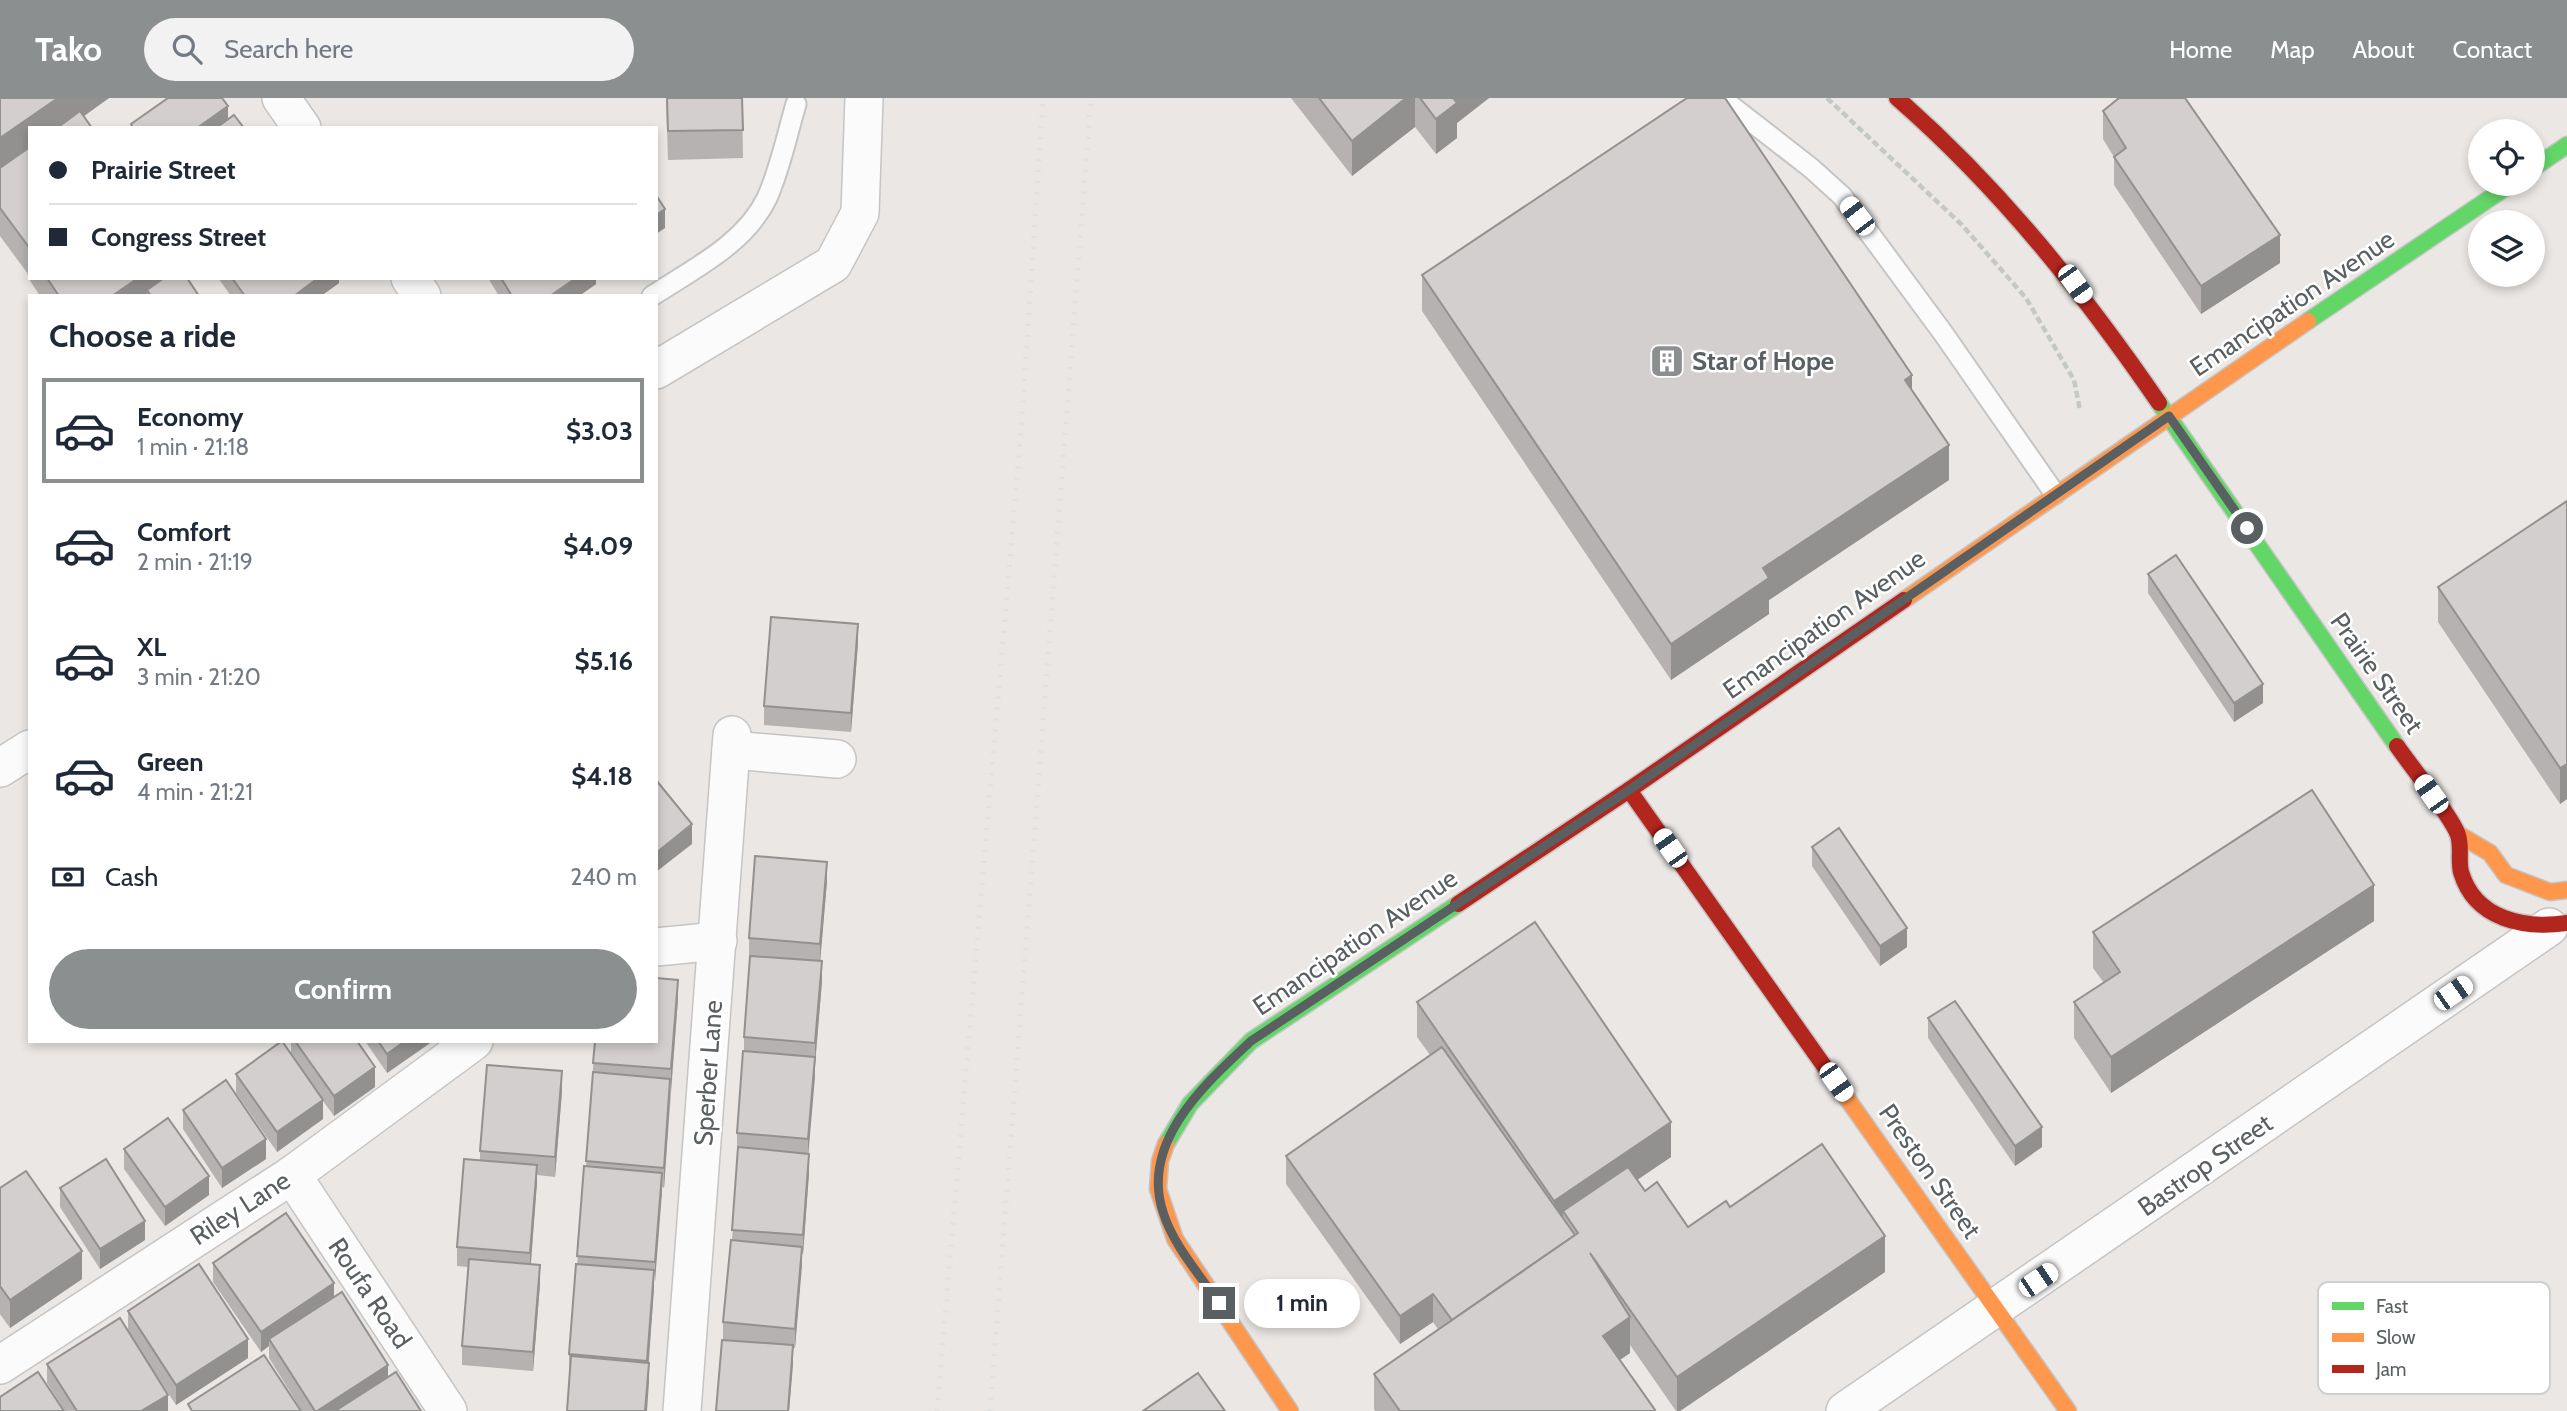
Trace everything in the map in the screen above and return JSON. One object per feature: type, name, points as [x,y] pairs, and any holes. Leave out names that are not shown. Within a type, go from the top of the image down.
[{"type":"main road","name":"Prairie Street","points":[[1897,98],[1942,135],[2016,210],[2075,284],[2458,834],[2462,876],[2483,904],[2505,923],[2558,925]]},
{"type":"main road","points":[[2545,160],[2567,145]]},
{"type":"main road","name":"Emancipation Avenue","points":[[1290,1411],[1175,1238],[1163,1212],[1157,1183],[1161,1154],[1179,1119],[1226,1064],[1251,1041],[1629,790],[2054,495],[2493,196]]},
{"type":"main road","name":"Preston Street","points":[[1629,790],[2068,1411]]},
{"type":"main road","points":[[2458,834],[2490,853],[2506,876],[2550,892],[2567,890]]},
{"type":"street","points":[[281,98],[301,126]]},
{"type":"street","points":[[658,369],[833,264],[860,213],[863,98]]},
{"type":"street","name":"Sperber Lane","points":[[682,1411],[732,743],[837,759]]},
{"type":"street","points":[[0,768],[28,751]]},
{"type":"street","name":"Bastrop Street","points":[[1845,1411],[2558,925]]},
{"type":"street","points":[[658,947],[718,942]]},
{"type":"street","name":"Riley Lane","points":[[0,1365],[292,1174],[471,1043]]},
{"type":"street","name":"Roufa Road","points":[[292,1174],[448,1411]]},
{"type":"lane","points":[[1721,98],[1811,168],[1842,196],[1943,332],[2054,495]]},
{"type":"lane","points":[[655,294],[722,250],[750,225],[766,199],[796,104]]},
{"type":"path","points":[[1827,98],[1844,111],[1962,225],[2026,298],[2074,380],[2080,410]]},
{"type":"building","points":[[0,98],[58,98],[0,138]]},
{"type":"building","points":[[168,98],[222,98],[228,106],[200,126],[131,124]]},
{"type":"building","points":[[667,98],[742,98],[743,130],[668,131]]},
{"type":"building","points":[[1319,98],[1406,98],[1352,141]]},
{"type":"building","points":[[1420,98],[1453,98],[1457,103],[1436,119]]},
{"type":"building","name":"Star of Hope","points":[[1687,98],[1725,98],[1912,375],[1905,380],[1949,445],[1763,568],[1769,578],[1671,644],[1422,275]]},
{"type":"building","points":[[2119,98],[2185,98],[2280,235],[2201,286],[2114,157],[2126,148],[2103,111]]},
{"type":"building","points":[[80,111],[91,126],[60,126]]},
{"type":"building","points":[[234,115],[242,126],[219,126]]},
{"type":"building","points":[[28,148],[28,246],[0,208],[0,168]]},
{"type":"building","points":[[658,198],[665,209],[658,214]]},
{"type":"building","points":[[48,280],[135,280],[115,294],[58,294]]},
{"type":"building","points":[[161,280],[188,280],[198,294],[150,294],[147,290]]},
{"type":"building","points":[[233,280],[315,280],[297,294],[244,294]]},
{"type":"building","points":[[502,280],[573,280],[553,294],[511,294]]},
{"type":"building","points":[[2567,501],[2567,764],[2560,768],[2438,587]]},
{"type":"building","points":[[2176,555],[2263,684],[2234,703],[2148,574]]},
{"type":"building","points":[[771,617],[858,624],[851,713],[764,706]]},
{"type":"building","points":[[658,782],[692,824],[658,851]]},
{"type":"building","points":[[2312,790],[2374,885],[2111,1057],[2074,1002],[2120,972],[2093,932]]},
{"type":"building","points":[[1839,828],[1907,928],[1880,946],[1812,847]]},
{"type":"building","points":[[755,856],[827,862],[820,944],[749,938]]},
{"type":"building","points":[[1535,922],[1671,1122],[1554,1201],[1417,1002]]},
{"type":"building","points":[[750,956],[822,961],[815,1043],[744,1037]]},
{"type":"building","points":[[658,978],[678,980],[671,1069],[593,1063],[595,1043],[658,1043]]},
{"type":"building","points":[[1955,1001],[2042,1127],[2015,1146],[1928,1018]]},
{"type":"building","points":[[279,1043],[283,1043],[323,1100],[277,1132],[236,1074]]},
{"type":"building","points":[[296,1043],[358,1043],[375,1067],[334,1096]]},
{"type":"building","points":[[379,1043],[402,1043],[387,1054]]},
{"type":"building","points":[[1442,1047],[1575,1235],[1452,1320],[1433,1294],[1400,1316],[1286,1156]]},
{"type":"building","points":[[743,1051],[815,1057],[808,1139],[737,1133]]},
{"type":"building","points":[[487,1065],[562,1071],[555,1157],[480,1151]]},
{"type":"building","points":[[593,1072],[670,1079],[664,1168],[586,1161]]},
{"type":"building","points":[[226,1080],[266,1139],[222,1168],[183,1110]]},
{"type":"building","points":[[168,1118],[209,1176],[165,1207],[124,1149]]},
{"type":"building","points":[[1822,1144],[1885,1236],[1677,1377],[1590,1253],[1630,1317],[1603,1336],[1654,1411],[1400,1411],[1374,1374],[1578,1233],[1563,1211],[1628,1167],[1645,1191],[1657,1182],[1688,1227],[1726,1201],[1730,1207]]},
{"type":"building","points":[[738,1147],[809,1154],[803,1235],[732,1230]]},
{"type":"building","points":[[106,1159],[145,1221],[100,1249],[60,1188]]},
{"type":"building","points":[[464,1159],[537,1165],[530,1253],[457,1247]]},
{"type":"building","points":[[584,1166],[662,1173],[655,1262],[577,1256]]},
{"type":"building","points":[[26,1171],[82,1251],[10,1300],[0,1286],[0,1188]]},
{"type":"building","points":[[286,1213],[334,1283],[261,1332],[213,1263]]},
{"type":"building","points":[[731,1240],[802,1247],[795,1329],[723,1322]]},
{"type":"building","points":[[469,1259],[540,1265],[533,1352],[462,1346]]},
{"type":"building","points":[[199,1264],[248,1339],[176,1385],[128,1311]]},
{"type":"building","points":[[576,1264],[654,1270],[647,1361],[569,1354]]},
{"type":"building","points":[[342,1292],[388,1365],[315,1411],[269,1339]]},
{"type":"building","points":[[120,1318],[168,1395],[141,1411],[77,1411],[47,1364]]},
{"type":"building","points":[[722,1340],[793,1345],[788,1411],[716,1411]]},
{"type":"building","points":[[264,1355],[301,1411],[192,1411],[188,1404]]},
{"type":"building","points":[[571,1356],[649,1363],[645,1411],[567,1411]]},
{"type":"building","points":[[38,1372],[64,1411],[0,1411],[0,1397]]},
{"type":"building","points":[[396,1372],[421,1411],[335,1411]]},
{"type":"building","points":[[1198,1373],[1225,1411],[1143,1411]]},
{"type":"railway","points":[[937,1411],[1022,418],[1043,98]]},
{"type":"railway","points":[[990,1411],[1091,98]]},
{"type":"traffic: fast","points":[[2545,160],[2567,145]]},
{"type":"traffic: fast","points":[[2308,321],[2493,196]]},
{"type":"traffic: fast","points":[[2159,403],[2397,746]]},
{"type":"traffic: fast","points":[[1166,1144],[1190,1104],[1251,1041],[1458,904]]},
{"type":"traffic: slow","points":[[1904,600],[2308,321]]},
{"type":"traffic: slow","points":[[2458,834],[2490,853],[2506,875],[2550,892],[2567,890]]},
{"type":"traffic: slow","points":[[1834,1080],[2068,1411]]},
{"type":"traffic: slow","points":[[1166,1144],[1160,1161],[1158,1189],[1175,1239],[1290,1411]]},
{"type":"traffic: jam","points":[[1897,98],[1971,168],[2038,242],[2100,321],[2159,403]]},
{"type":"traffic: jam","points":[[1458,904],[1629,790],[1904,600]]},
{"type":"traffic: jam","points":[[2397,746],[2454,827],[2459,840],[2461,872],[2478,901],[2490,911],[2519,922],[2567,923]]},
{"type":"traffic: jam","points":[[1629,790],[1834,1080]]},
{"type":"place","name":"Star of Hope","points":[[1667,361]]},
{"type":"route","points":[[1219,1303],[1175,1238],[1163,1212],[1157,1183],[1161,1154],[1174,1127],[1226,1064],[1251,1041],[1629,790],[2169,416],[2247,528]]}]
